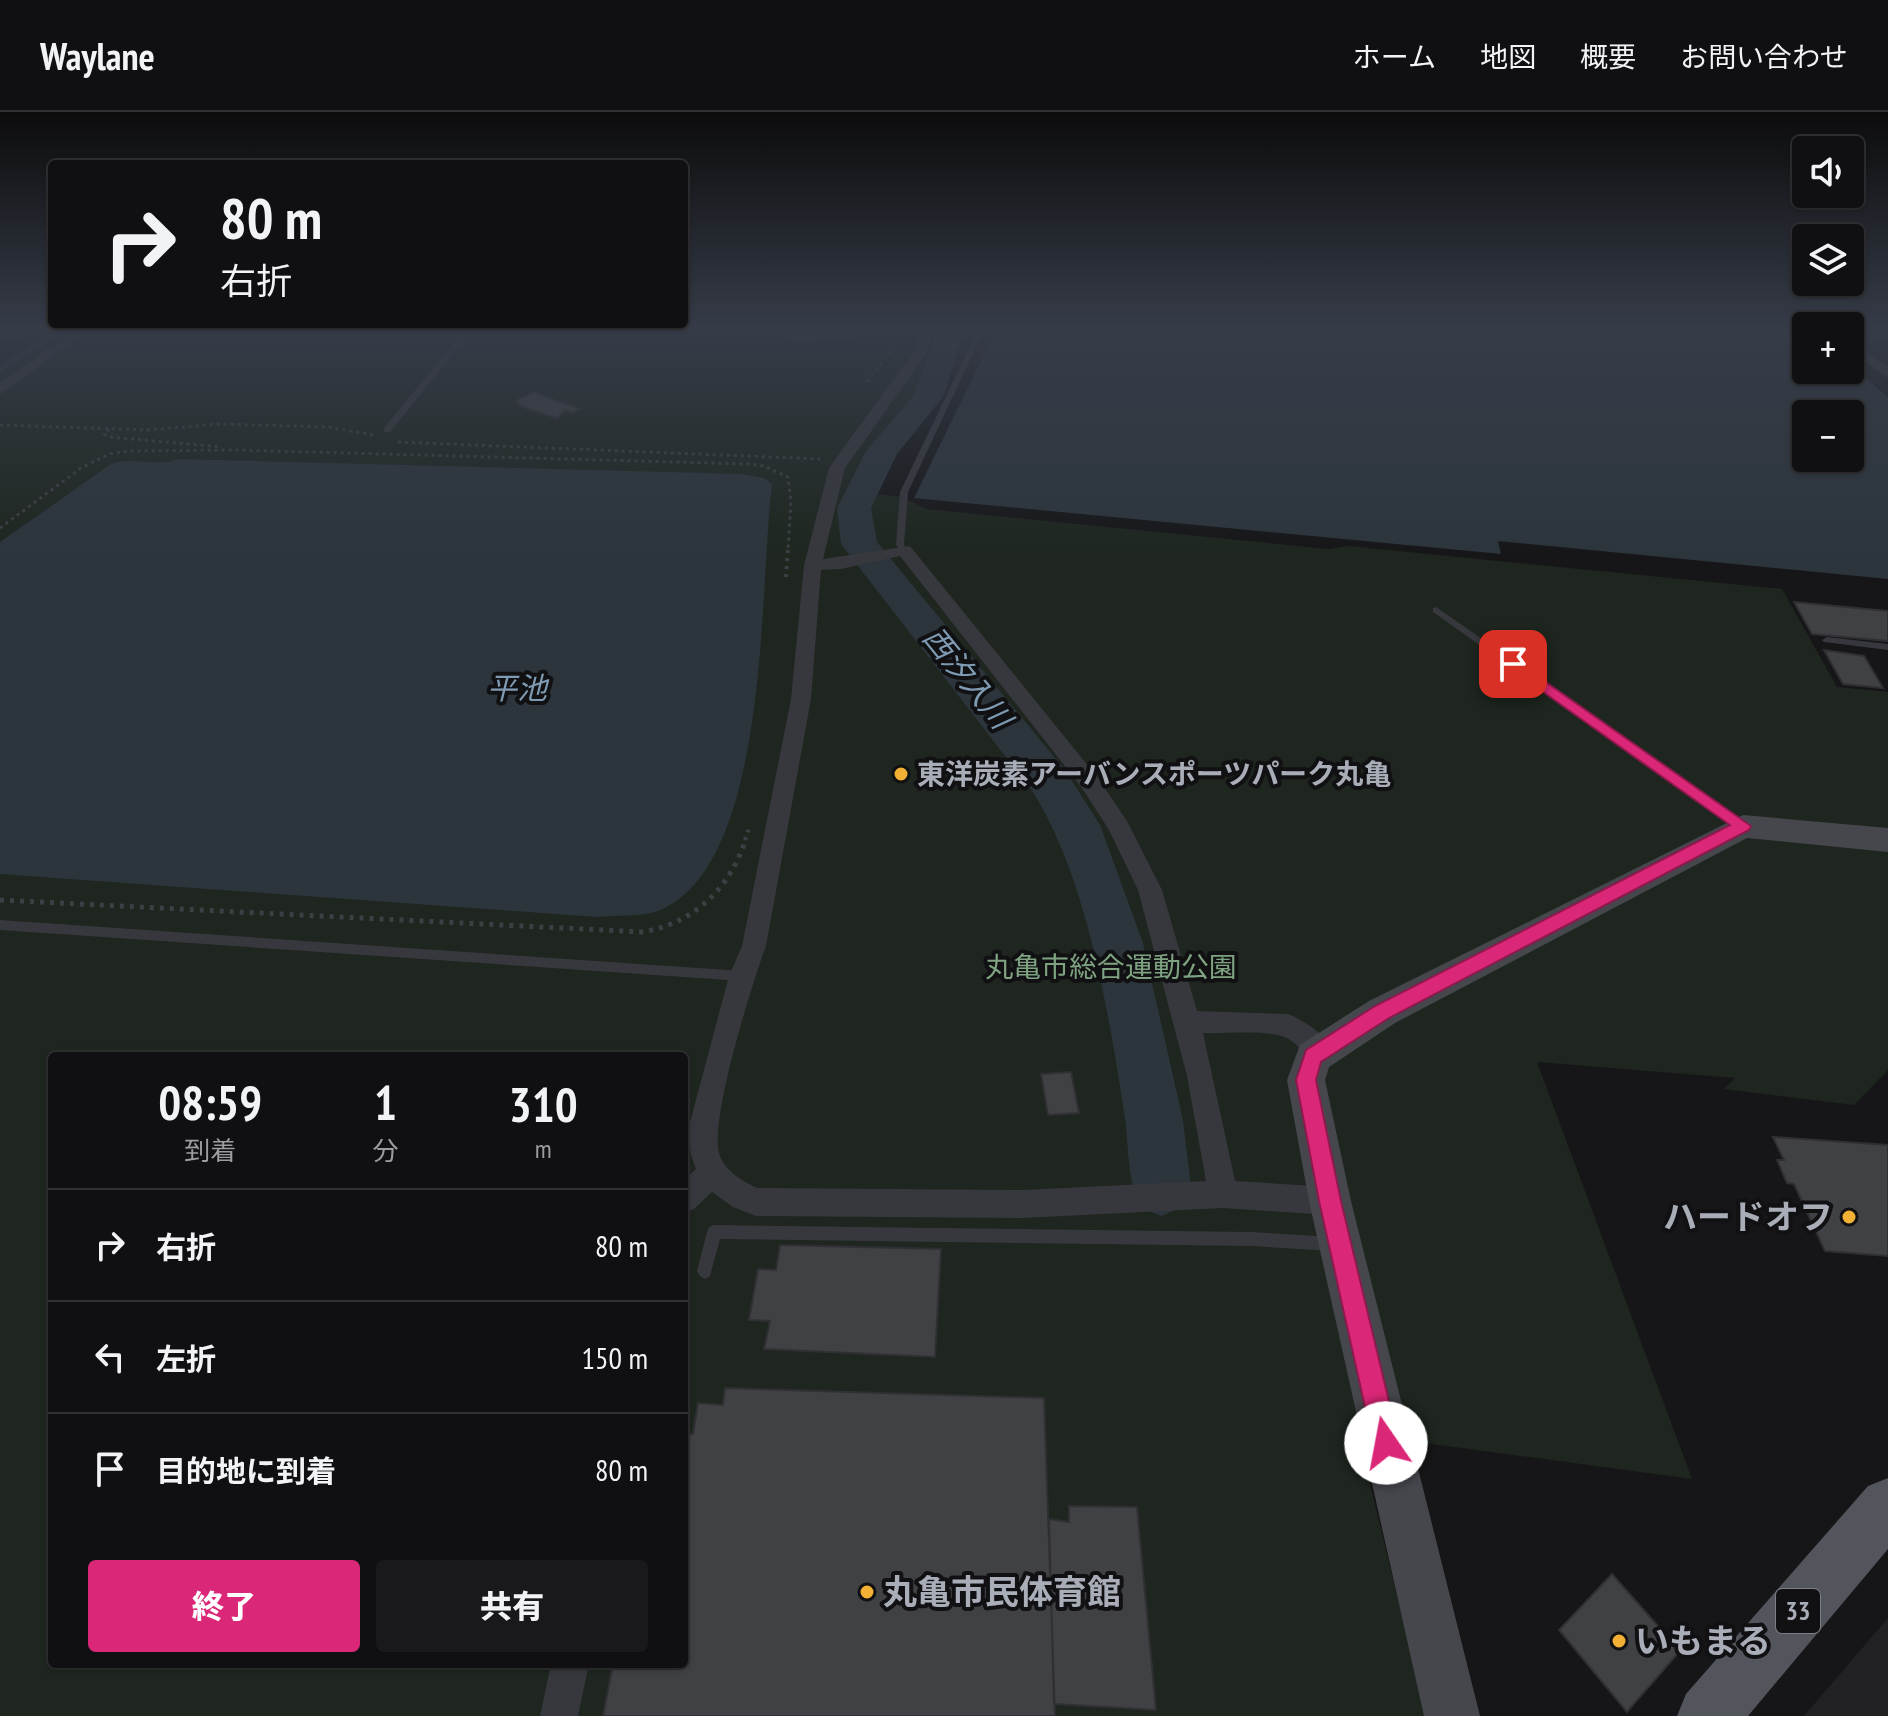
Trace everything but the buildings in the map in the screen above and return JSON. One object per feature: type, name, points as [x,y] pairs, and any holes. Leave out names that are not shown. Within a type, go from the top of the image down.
[{"type":"main road","name":"33","points":[[1708,1716],[1888,1506]]},
{"type":"street","points":[[882,405],[841,462],[813,565],[801,699],[754,946],[742,976],[702,1130],[702,1148],[712,1173],[727,1188],[756,1202],[1023,1204],[1223,1194],[1335,1223]]},
{"type":"street","points":[[813,565],[841,564],[904,550],[1090,783],[1119,827],[1150,890],[1201,1076],[1223,1194]]},
{"type":"street","points":[[1452,1716],[1335,1223],[1306,1080],[1313,1057],[1382,1012],[1743,826],[1888,840]]},
{"type":"street","points":[[1187,1022],[1288,1025],[1321,1051]]},
{"type":"street","points":[[688,1195],[712,1173]]},
{"type":"street","points":[[559,1716],[569,1668]]},
{"type":"lane","points":[[387,430],[408,405]]},
{"type":"lane","points":[[904,550],[900,545],[904,492],[945,405]]},
{"type":"lane","points":[[1436,610],[1743,826]]},
{"type":"lane","points":[[1827,640],[1888,647]]},
{"type":"lane","points":[[0,925],[742,976]]},
{"type":"lane","points":[[705,1271],[714,1232],[1251,1239],[1335,1223]]},
{"type":"path","points":[[0,425],[148,430],[219,424],[327,427],[360,435],[378,435],[387,430]]},
{"type":"path","points":[[109,428],[104,434],[109,437],[236,450]]},
{"type":"path","points":[[375,441],[378,435]]},
{"type":"path","points":[[390,442],[818,458],[841,462]]},
{"type":"path","points":[[0,528],[81,468],[109,454],[128,451],[236,450],[749,464],[764,466],[788,477],[791,501],[786,590]]},
{"type":"path","points":[[600,460],[606,450]]},
{"type":"path","points":[[0,900],[575,931],[651,931],[684,918],[707,903],[727,883],[743,851],[750,823]]},
{"type":"shaded area","points":[[1888,1618],[1888,1716],[1804,1716]]},
{"type":"green space","name":"丸亀市総合運動公園","points":[[0,405],[911,405],[903,415],[868,493],[903,497],[926,509],[1329,549],[1348,546],[1782,589],[1837,687],[1888,692],[1888,1070],[1854,1105],[1724,1089],[1735,1078],[1537,1062],[1692,1479],[1358,1434],[1426,1716],[0,1716]]},
{"type":"water","points":[[959,405],[1792,405],[1792,472],[1864,472],[1864,405],[1888,405],[1888,579],[1498,541],[1501,554],[914,498]]},
{"type":"water","name":"平池","points":[[179,459],[743,474],[764,478],[772,484],[760,652],[740,783],[722,840],[695,884],[658,911],[597,917],[0,874],[0,542],[111,464]]},
{"type":"waterway","name":"西汐入川","points":[[921,405],[882,451],[854,508],[859,544],[1049,781],[1077,825],[1117,943],[1154,1120],[1161,1187]]},
{"type":"place","name":"東洋炭素アーバンスポーツパーク丸亀","points":[[901,774]]},
{"type":"place","name":"ハードオフ","points":[[1849,1217]]},
{"type":"place","name":"丸亀市民体育館","points":[[867,1592]]},
{"type":"place","name":"いもまる","points":[[1619,1641]]},
{"type":"route","points":[[1386,1443],[1330,1201],[1306,1080],[1313,1057],[1382,1012],[1743,826],[1513,664]]}]
